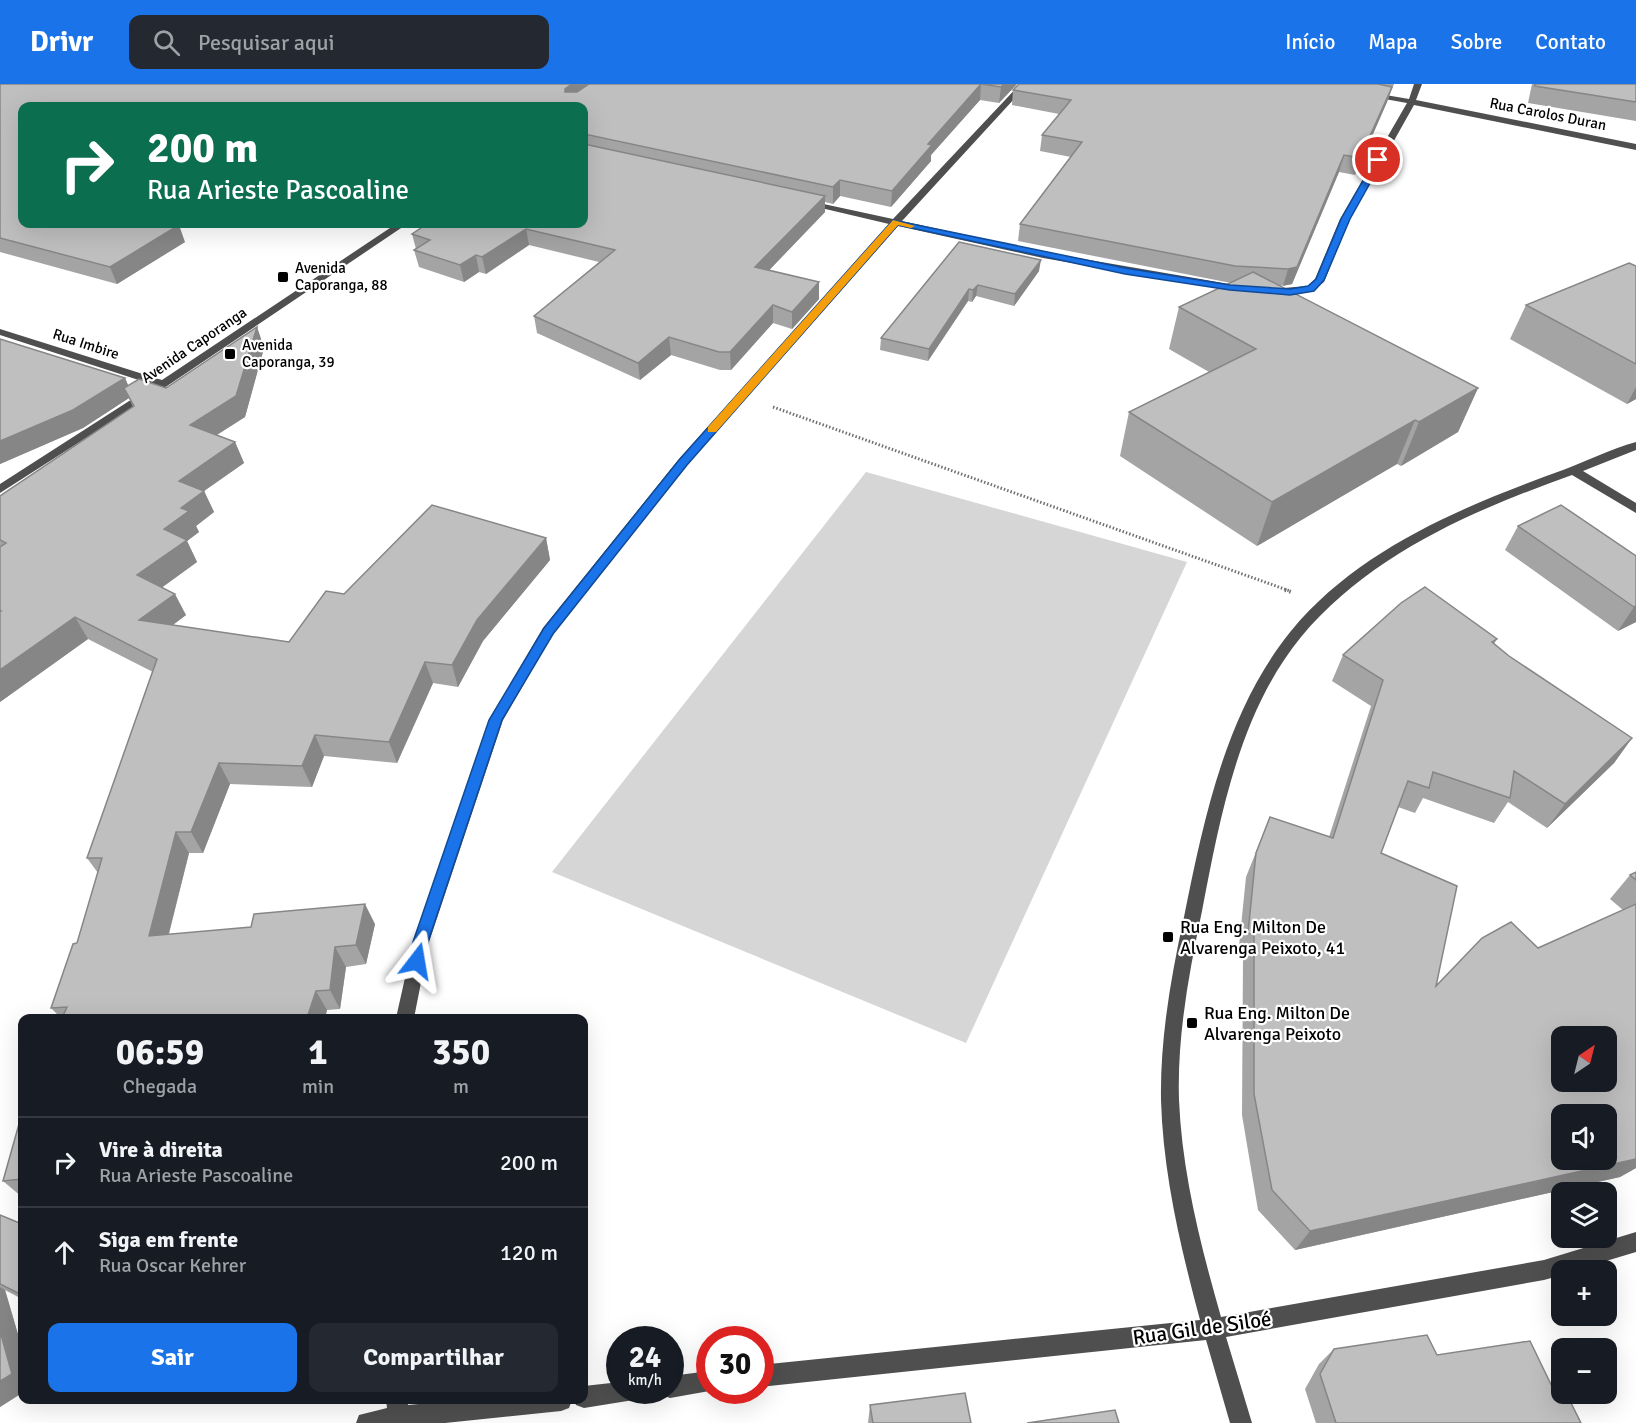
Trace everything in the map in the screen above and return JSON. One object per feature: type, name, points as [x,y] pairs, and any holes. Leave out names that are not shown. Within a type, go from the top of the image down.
[{"type":"street","points":[[406,1014],[421,942],[496,720],[548,631],[683,462],[896,222],[1024,84]]},
{"type":"street","points":[[1263,291],[1290,292],[1311,289],[1320,280],[1345,219],[1412,101],[1418,84]]},
{"type":"street","name":"Rua Carolos Duran","points":[[1356,92],[1412,101],[1636,147]]},
{"type":"street","points":[[792,200],[1054,258],[1252,290]]},
{"type":"street","name":"Avenida Caporanga","points":[[0,489],[163,384],[396,228]]},
{"type":"street","name":"Rua Imbire","points":[[0,332],[163,384]]},
{"type":"street","points":[[1241,1423],[1213,1329],[1184,1208],[1171,1125],[1170,1054],[1182,965],[1204,855],[1231,761],[1248,718],[1268,678],[1293,640],[1326,604],[1365,573],[1453,518],[1636,446]]},
{"type":"street","points":[[1575,471],[1636,509]]},
{"type":"street","name":"Rua Gil de Siloé","points":[[774,1375],[1213,1329],[1544,1270],[1636,1242]]},
{"type":"street","points":[[588,1396],[606,1394]]},
{"type":"street","points":[[368,1423],[397,1408],[479,1404]]},
{"type":"path","points":[[741,396],[1326,604]]},
{"type":"shaded area","points":[[866,472],[1187,562],[966,1043],[552,872]]},
{"type":"building","points":[[0,84],[572,84],[565,89],[565,92],[577,92],[589,84],[981,84],[928,144],[932,145],[892,191],[840,180],[833,187],[588,135],[588,102],[18,102],[18,228],[174,228],[110,267],[0,238]]},
{"type":"building","points":[[981,84],[1004,84],[1001,87]]},
{"type":"building","points":[[1019,84],[1378,84],[1392,87],[1360,158],[1344,155],[1297,267],[1288,269],[1235,266],[1020,224],[1082,142],[1042,135],[1071,100],[1013,90]]},
{"type":"building","points":[[1535,84],[1636,84],[1636,102],[1535,86]]},
{"type":"building","points":[[588,145],[825,196],[755,267],[819,282],[792,312],[773,305],[730,352],[719,352],[669,337],[638,363],[534,316],[615,250],[526,229],[482,257],[476,255],[460,265],[414,250],[430,240],[412,234],[421,228],[588,228]]},
{"type":"building","points":[[959,242],[1041,260],[1015,294],[978,285],[973,290],[969,289],[929,349],[881,338]]},
{"type":"building","points":[[1629,263],[1636,266],[1636,364],[1526,305]]},
{"type":"building","points":[[1253,272],[1478,388],[1419,422],[1415,420],[1272,502],[1129,412],[1256,349],[1179,307]]},
{"type":"building","points":[[257,327],[236,396],[190,425],[235,442],[179,481],[204,491],[181,508],[189,511],[164,529],[187,540],[137,575],[175,594],[139,620],[289,642],[326,591],[344,594],[432,505],[546,538],[477,620],[452,665],[425,662],[389,742],[315,735],[302,766],[219,763],[191,832],[176,832],[149,936],[251,927],[254,914],[365,904],[356,945],[335,947],[330,990],[316,991],[308,1014],[64,1014],[67,1007],[51,1008],[73,944],[77,943],[102,858],[87,858],[157,659],[75,617],[0,670],[0,547],[6,543],[0,540],[0,496],[134,406],[124,388],[139,379],[166,388]]},
{"type":"building","points":[[0,339],[125,378],[73,410],[0,441]]},
{"type":"building","points":[[1561,505],[1636,556],[1636,606],[1634,607],[1518,526]]},
{"type":"building","points":[[1425,587],[1497,639],[1492,642],[1509,656],[1632,738],[1565,804],[1514,771],[1510,798],[1433,772],[1429,788],[1408,781],[1381,853],[1457,886],[1436,986],[1482,938],[1511,922],[1538,948],[1636,904],[1636,1159],[1617,1163],[1617,1104],[1551,1104],[1551,1170],[1586,1170],[1310,1231],[1272,1190],[1254,1094],[1254,935],[1248,933],[1256,853],[1270,817],[1333,838],[1383,680],[1343,655],[1401,603]]},
{"type":"building","points":[[1636,872],[1636,880],[1630,875]]},
{"type":"building","points":[[18,1128],[18,1179],[3,1181]]},
{"type":"building","points":[[0,1215],[18,1222],[18,1293],[0,1284]]},
{"type":"building","points":[[0,1331],[12,1374],[0,1381]]},
{"type":"building","points":[[1427,1335],[1437,1355],[1530,1341],[1551,1384],[1551,1404],[1572,1404],[1581,1423],[1336,1423],[1320,1374],[1334,1349]]},
{"type":"building","points":[[965,1393],[971,1423],[873,1423],[870,1405]]},
{"type":"building","points":[[1115,1410],[1119,1423],[1027,1423]]},
{"type":"slow traffic","points":[[712,430],[896,222],[911,226]]},
{"type":"place","name":"Avenida Caporanga, 88","points":[[283,277]]},
{"type":"place","name":"Avenida Caporanga, 39","points":[[230,354]]},
{"type":"place","name":"Rua Eng. Milton De Alvarenga Peixoto, 41","points":[[1168,937]]},
{"type":"place","name":"Rua Eng. Milton De Alvarenga Peixoto","points":[[1192,1023]]},
{"type":"route","points":[[417,961],[421,942],[496,720],[548,631],[683,462],[896,222],[1125,271],[1230,288],[1290,292],[1311,289],[1320,280],[1345,219],[1378,160]]}]
